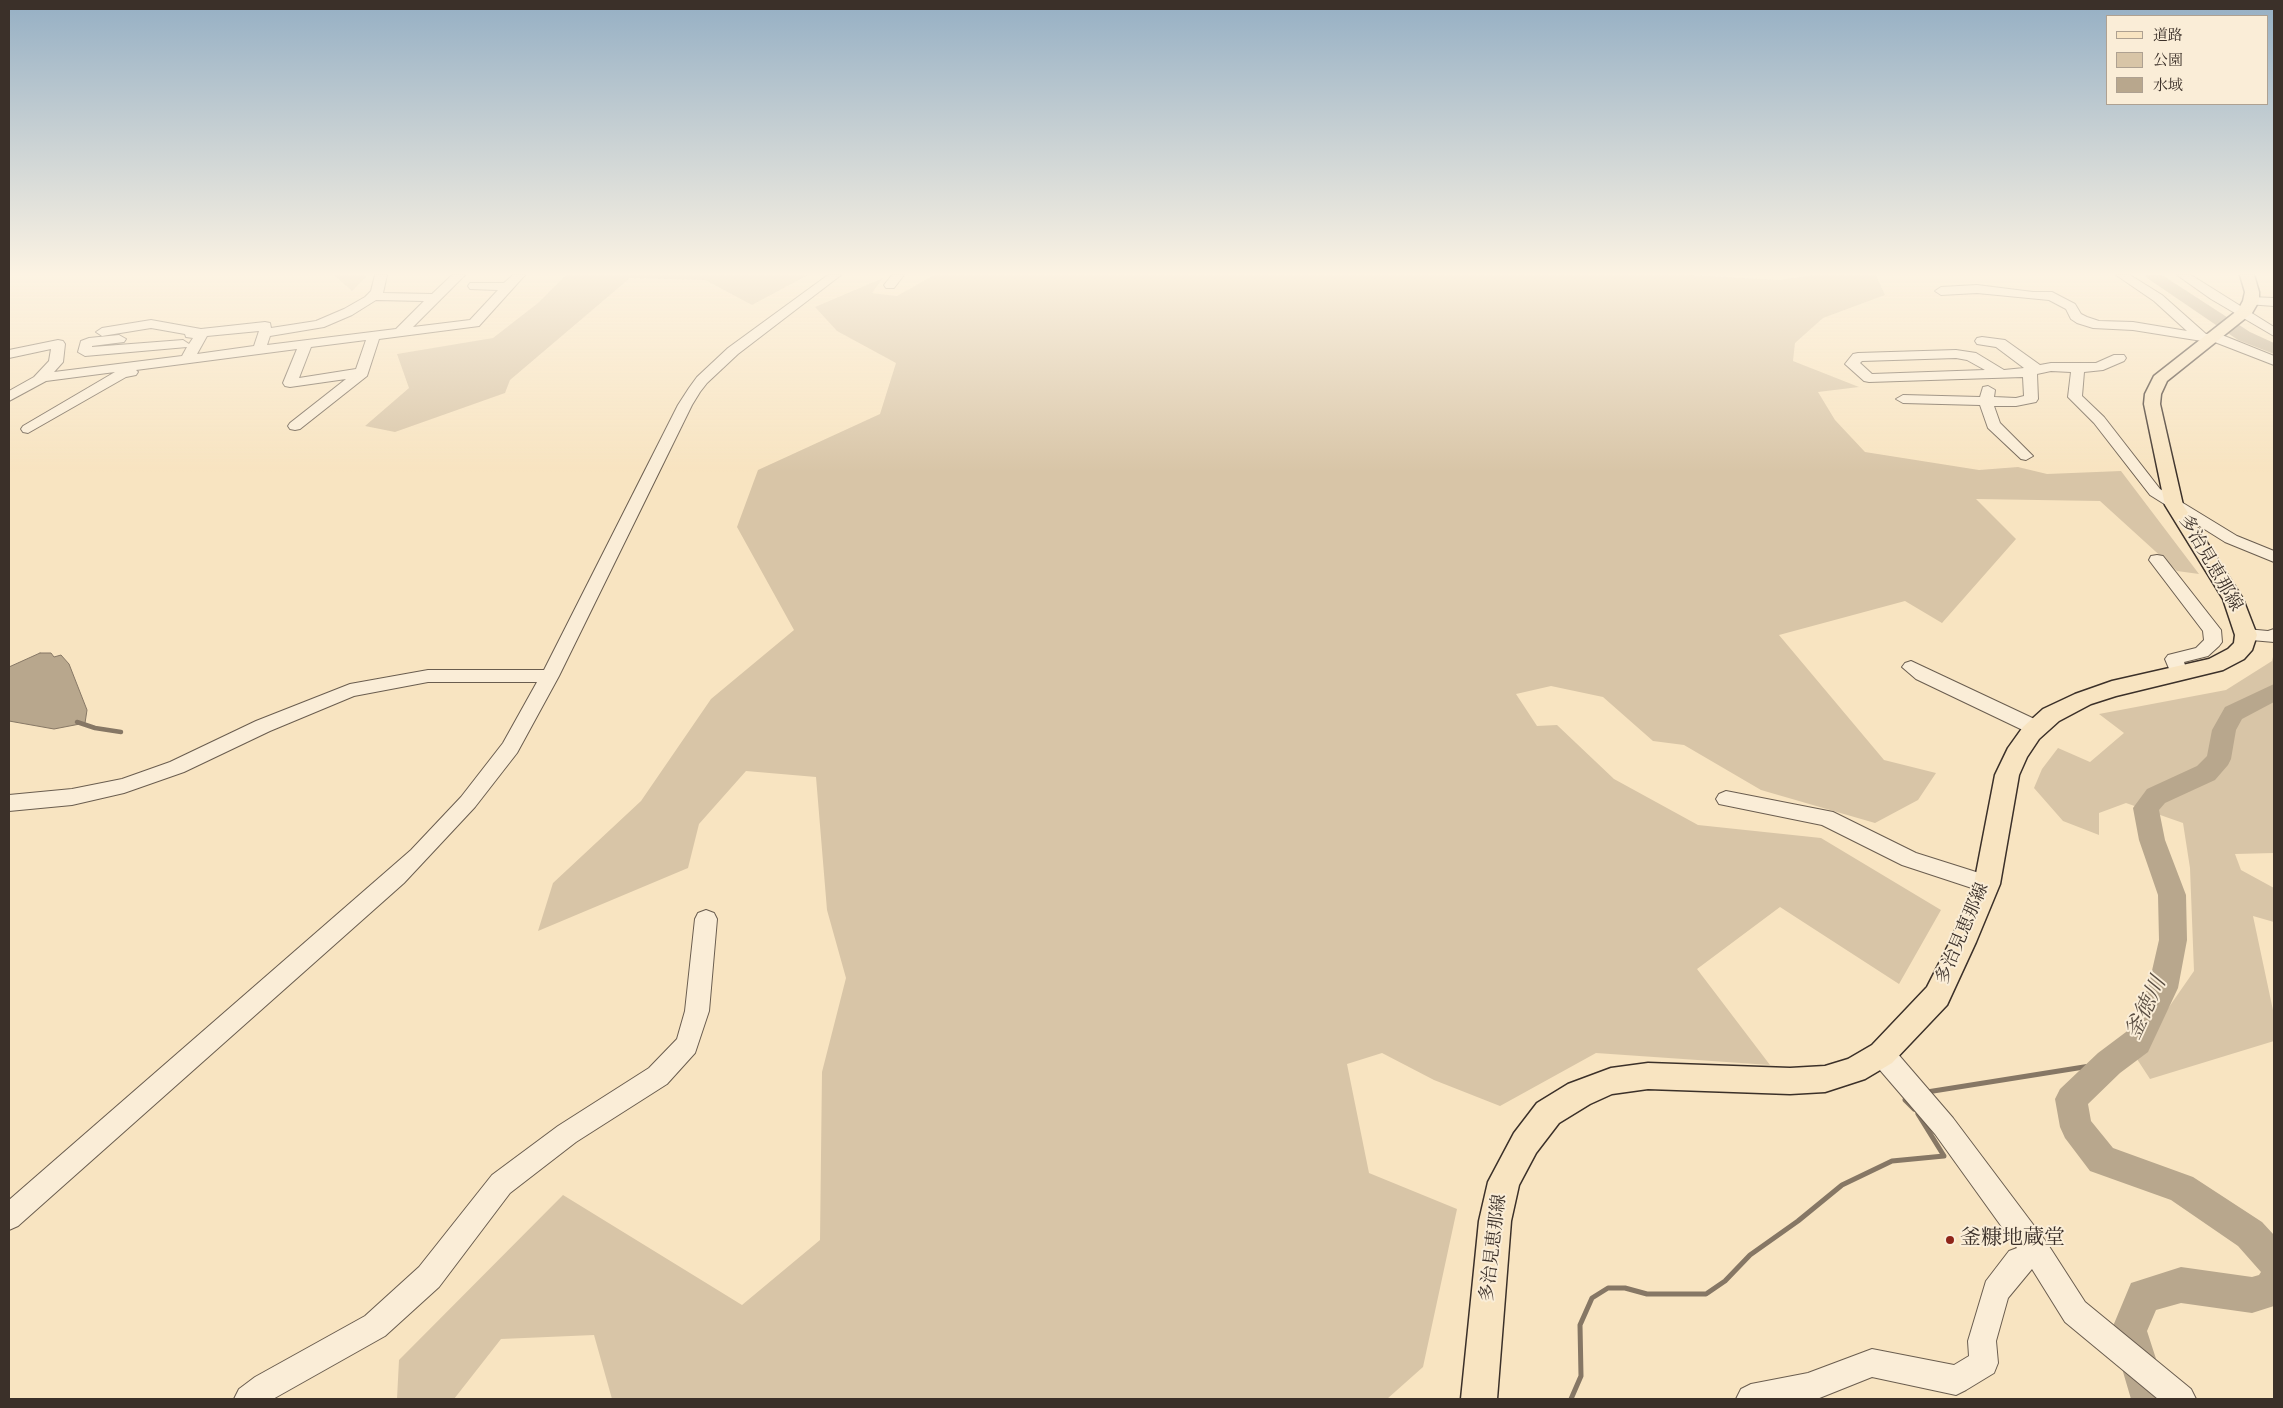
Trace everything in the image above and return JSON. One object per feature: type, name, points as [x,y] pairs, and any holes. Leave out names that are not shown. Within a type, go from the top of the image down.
[{"type":"main road","name":"多治見恵那線","points":[[1479,1399],[1495,1221],[1504,1182],[1525,1143],[1548,1113],[1579,1094],[1611,1081],[1648,1076],[1790,1081],[1825,1080],[1855,1070],[1882,1054],[1937,996],[1963,942],[1987,884],[2007,775],[2016,754],[2036,728],[2051,715],[2083,699],[2112,689],[2214,665],[2236,654],[2244,645],[2246,635],[2232,599],[2179,514],[2152,404],[2153,394],[2160,379],[2206,341]]},
{"type":"street","points":[[105,341],[89,342],[86,344],[84,352],[183,344]]},
{"type":"street","points":[[28,429],[122,374],[187,359],[198,341]]},
{"type":"street","points":[[258,350],[262,341]]},
{"type":"street","points":[[9,384],[42,378],[331,341]]},
{"type":"street","points":[[295,426],[362,373],[372,341]]},
{"type":"street","points":[[9,1217],[418,856],[468,802],[510,748],[550,676],[685,405],[707,375],[745,341]]},
{"type":"street","points":[[1982,341],[2000,343],[2033,369]]},
{"type":"street","points":[[2220,341],[2274,361]]},
{"type":"street","points":[[9,354],[58,344],[56,362],[42,378],[9,397]]},
{"type":"street","points":[[306,344],[290,383],[362,373]]},
{"type":"street","points":[[1996,374],[1971,356],[1956,354],[1858,357],[1852,364],[1869,378],[2017,374],[2033,369],[2051,367],[2098,367],[2119,358]]},
{"type":"street","points":[[2078,368],[2075,397],[2099,420],[2155,492],[2179,514],[2244,556],[2274,570]]},
{"type":"street","points":[[1903,399],[2016,402],[2031,399],[2033,369]]},
{"type":"street","points":[[1996,374],[1986,401],[1993,426],[2026,456]]},
{"type":"street","points":[[2179,514],[2274,557]]},
{"type":"street","points":[[2157,560],[2212,630],[2213,642],[2202,652],[2174,660],[2179,674]]},
{"type":"street","points":[[2246,635],[2270,637],[2274,635]]},
{"type":"street","points":[[1911,667],[1922,675],[1988,704],[2036,728]]},
{"type":"street","points":[[9,803],[72,797],[124,786],[177,767],[263,726],[350,690],[428,676],[550,676]]},
{"type":"street","points":[[1726,799],[1826,818],[1909,859],[1987,884]]},
{"type":"street","points":[[249,1399],[265,1387],[375,1326],[428,1277],[501,1184],[567,1134],[658,1076],[664,1070],[687,1045],[697,1011],[706,919]]},
{"type":"street","points":[[1882,1054],[1944,1126],[2037,1253],[2076,1312],[2124,1354],[2182,1399]]},
{"type":"street","points":[[1751,1399],[1808,1388],[1872,1363],[1956,1380],[1984,1362],[1982,1340],[1996,1291],[2019,1261],[2037,1253]]},
{"type":"green space","points":[[477,341],[556,341],[510,380],[505,393],[395,432],[365,426],[409,388],[397,354]]},
{"type":"green space","points":[[855,341],[1798,341],[1795,343],[1793,361],[1859,387],[1818,392],[1835,420],[1865,452],[1979,470],[2018,467],[2047,474],[2121,471],[2199,574],[2177,571],[2100,501],[1976,499],[2016,539],[1942,623],[1905,601],[1779,635],[1884,760],[1936,773],[1918,800],[1875,823],[1761,790],[1684,745],[1653,741],[1603,697],[1551,686],[1516,694],[1537,726],[1557,725],[1614,779],[1698,825],[1821,838],[1941,910],[1899,984],[1780,907],[1697,969],[1770,1065],[1596,1053],[1500,1106],[1434,1080],[1382,1053],[1347,1064],[1369,1173],[1457,1209],[1423,1367],[1387,1399],[612,1399],[594,1335],[501,1339],[454,1399],[397,1399],[399,1360],[563,1195],[742,1305],[820,1240],[822,1072],[846,978],[827,910],[816,777],[746,771],[699,824],[688,868],[538,931],[553,883],[641,801],[711,699],[794,630],[737,527],[758,470],[880,414],[896,363]]},
{"type":"green space","points":[[2274,653],[2274,853],[2235,854],[2241,870],[2274,888],[2274,922],[2253,916],[2274,1015],[2274,1041],[2150,1079],[2135,1056],[2194,971],[2190,868],[2183,823],[2126,803],[2099,813],[2099,835],[2063,821],[2034,788],[2042,769],[2058,748],[2090,762],[2124,733],[2099,714],[2226,690],[2272,661]]},
{"type":"water","points":[[40,653],[51,653],[54,657],[61,655],[69,664],[87,710],[85,723],[54,729],[9,721],[9,667]]},
{"type":"waterway","points":[[2255,341],[2274,349]]},
{"type":"waterway","name":"釜徳川","points":[[2274,692],[2233,713],[2224,730],[2219,759],[2206,773],[2156,796],[2146,808],[2152,840],[2172,895],[2173,940],[2163,988],[2137,1042],[2109,1063],[2071,1099],[2076,1127],[2102,1160],[2181,1188],[2250,1234],[2274,1261]]},
{"type":"waterway","points":[[77,722],[95,728],[121,732]]},
{"type":"waterway","points":[[1927,1092],[2109,1063]]},
{"type":"waterway","points":[[1909,1099],[1905,1100],[1914,1109]]},
{"type":"waterway","points":[[1571,1399],[1581,1376],[1580,1325],[1592,1298],[1608,1288],[1625,1288],[1647,1294],[1706,1294],[1725,1281],[1750,1255],[1798,1221],[1842,1185],[1892,1161],[1944,1156],[1918,1114]]},
{"type":"waterway","name":"釜徳川","points":[[2150,1399],[2129,1331],[2144,1296],[2181,1285],[2252,1295],[2270,1290],[2274,1284]]},
{"type":"place","name":"釜糠地蔵堂","points":[[1950,1240]]}]
